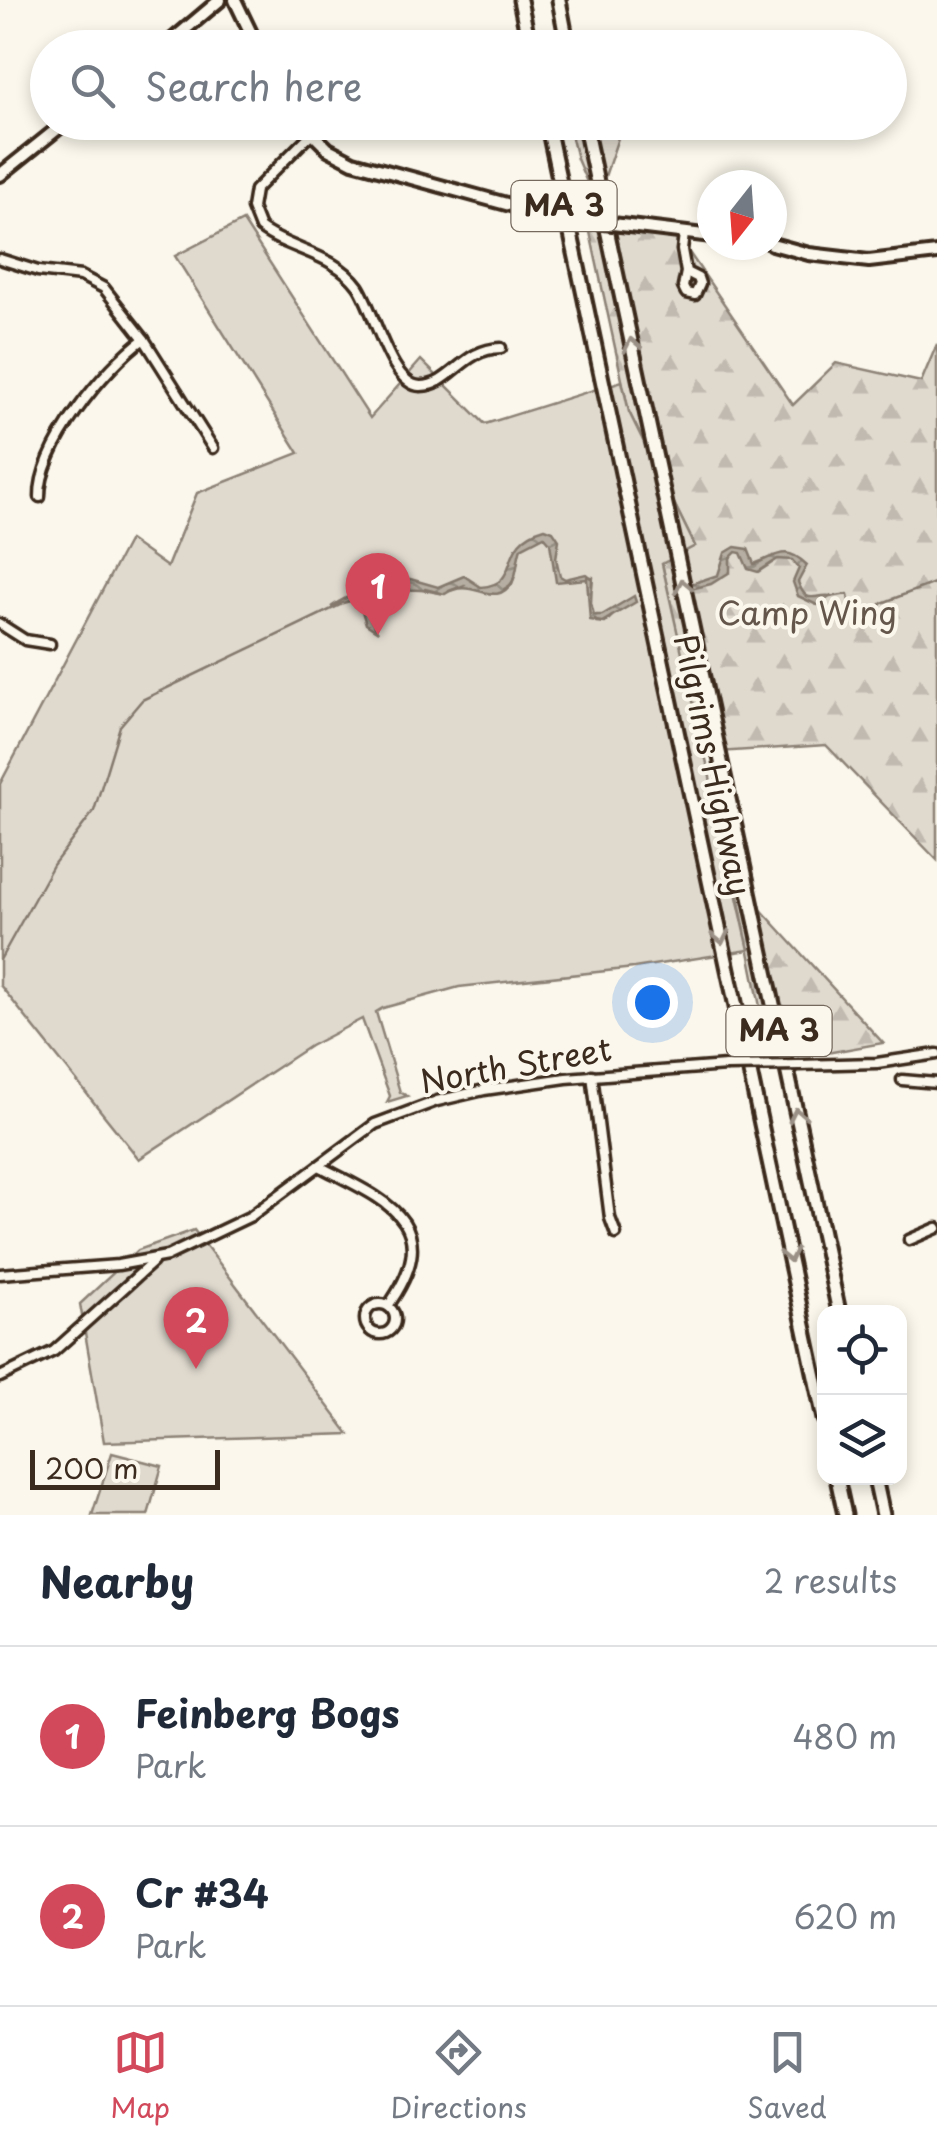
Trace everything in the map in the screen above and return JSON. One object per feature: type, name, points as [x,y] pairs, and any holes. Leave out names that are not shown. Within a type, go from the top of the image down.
[{"type":"highway","points":[[520,0],[526,30]]},
{"type":"highway","points":[[558,0],[564,30]]},
{"type":"highway","name":"Pilgrims Highway","points":[[551,140],[819,1395]]},
{"type":"highway","name":"Pilgrims Highway","points":[[588,140],[838,1305]]},
{"type":"highway","points":[[839,1485],[845,1515]]},
{"type":"highway","points":[[876,1485],[882,1515]]},
{"type":"main road","points":[[184,30],[216,4],[238,6],[249,30]]},
{"type":"main road","points":[[0,175],[44,140]]},
{"type":"main road","points":[[317,140],[362,166],[554,216],[697,235]]},
{"type":"main road","points":[[787,248],[869,261],[937,253]]},
{"type":"street","points":[[305,140],[252,196],[260,228],[322,258],[350,277],[368,305],[392,363],[402,378],[413,385],[432,384],[475,353],[502,348]]},
{"type":"street","points":[[684,234],[686,272]]},
{"type":"street","points":[[0,259],[94,281],[114,299],[144,340],[213,448]]},
{"type":"street","points":[[40,497],[48,462],[90,390],[110,367],[144,340]]},
{"type":"street","points":[[0,624],[25,640],[50,644]]},
{"type":"street","name":"North Street","points":[[156,1259],[252,1216],[368,1128],[404,1111],[472,1092],[592,1075],[726,1066],[877,1063],[937,1054]]},
{"type":"street","points":[[592,1075],[609,1211],[616,1234]]},
{"type":"street","points":[[902,1080],[937,1083]]},
{"type":"street","points":[[319,1166],[389,1203],[401,1216],[411,1257],[403,1282],[388,1306]]},
{"type":"street","points":[[908,1240],[937,1228]]},
{"type":"street","points":[[0,1274],[156,1259]]},
{"type":"street","points":[[0,1377],[54,1351],[156,1259]]},
{"type":"street","points":[[380,1304],[388,1306],[396,1319],[394,1327],[388,1333],[372,1333],[367,1327],[367,1312],[380,1304]]},
{"type":"green space","points":[[572,140],[617,140],[590,221],[592,194]]},
{"type":"green space","points":[[243,221],[370,418],[421,360],[485,424],[622,381],[629,412],[695,546],[662,564],[749,950],[634,968],[459,987],[383,1008],[376,1012],[400,1092],[407,1096],[387,1102],[390,1096],[362,1019],[310,1046],[139,1159],[0,985],[0,784],[129,540],[167,567],[197,493],[299,453],[175,256]]},
{"type":"green space","name":"Camp Wing","points":[[590,221],[671,226],[793,405],[836,363],[921,382],[937,344],[937,860],[826,745],[703,753],[662,563],[695,546],[629,412]]},
{"type":"green space","points":[[735,881],[883,1043],[821,1054],[769,1052]]},
{"type":"green space","points":[[194,1230],[349,1434],[104,1442],[80,1304],[138,1250]]},
{"type":"green space","points":[[112,1453],[162,1466],[148,1515],[92,1515]]},
{"type":"water","points":[[545,528],[559,540],[556,558],[560,576],[565,579],[586,574],[592,579],[594,615],[602,615],[634,596],[636,602],[602,622],[590,620],[587,579],[556,582],[550,543],[544,536],[521,548],[513,581],[498,593],[465,588],[445,594],[415,590],[371,599],[369,612],[378,632],[366,624],[361,608],[364,596],[331,607],[367,589],[410,579],[438,587],[464,576],[481,587],[494,584],[507,571],[520,543],[529,534]]},
{"type":"water","points":[[735,547],[748,549],[754,564],[781,554],[793,555],[807,565],[798,582],[804,594],[831,596],[817,605],[798,596],[793,582],[799,568],[792,560],[778,559],[758,572],[748,569],[741,553],[736,552],[730,558],[730,572],[711,584],[691,589],[691,584],[718,575],[725,553]]},
{"type":"waterway","points":[[504,589],[514,577]]},
{"type":"waterway","points":[[587,577],[593,577],[592,588]]},
{"type":"waterway","points":[[830,597],[848,594],[851,618],[869,618],[882,603],[937,582]]},
{"type":"waterway","points":[[449,591],[465,585]]},
{"type":"waterway","points":[[425,589],[441,593]]},
{"type":"waterway","points":[[346,602],[366,597]]},
{"type":"waterway","points":[[0,960],[53,865],[94,811],[120,726],[142,700],[340,605]]},
{"type":"waterway","points":[[595,619],[605,623],[612,616]]},
{"type":"place","name":"Feinberg Bogs","points":[[378,635]]},
{"type":"place","name":"Cr #34","points":[[196,1369]]}]
